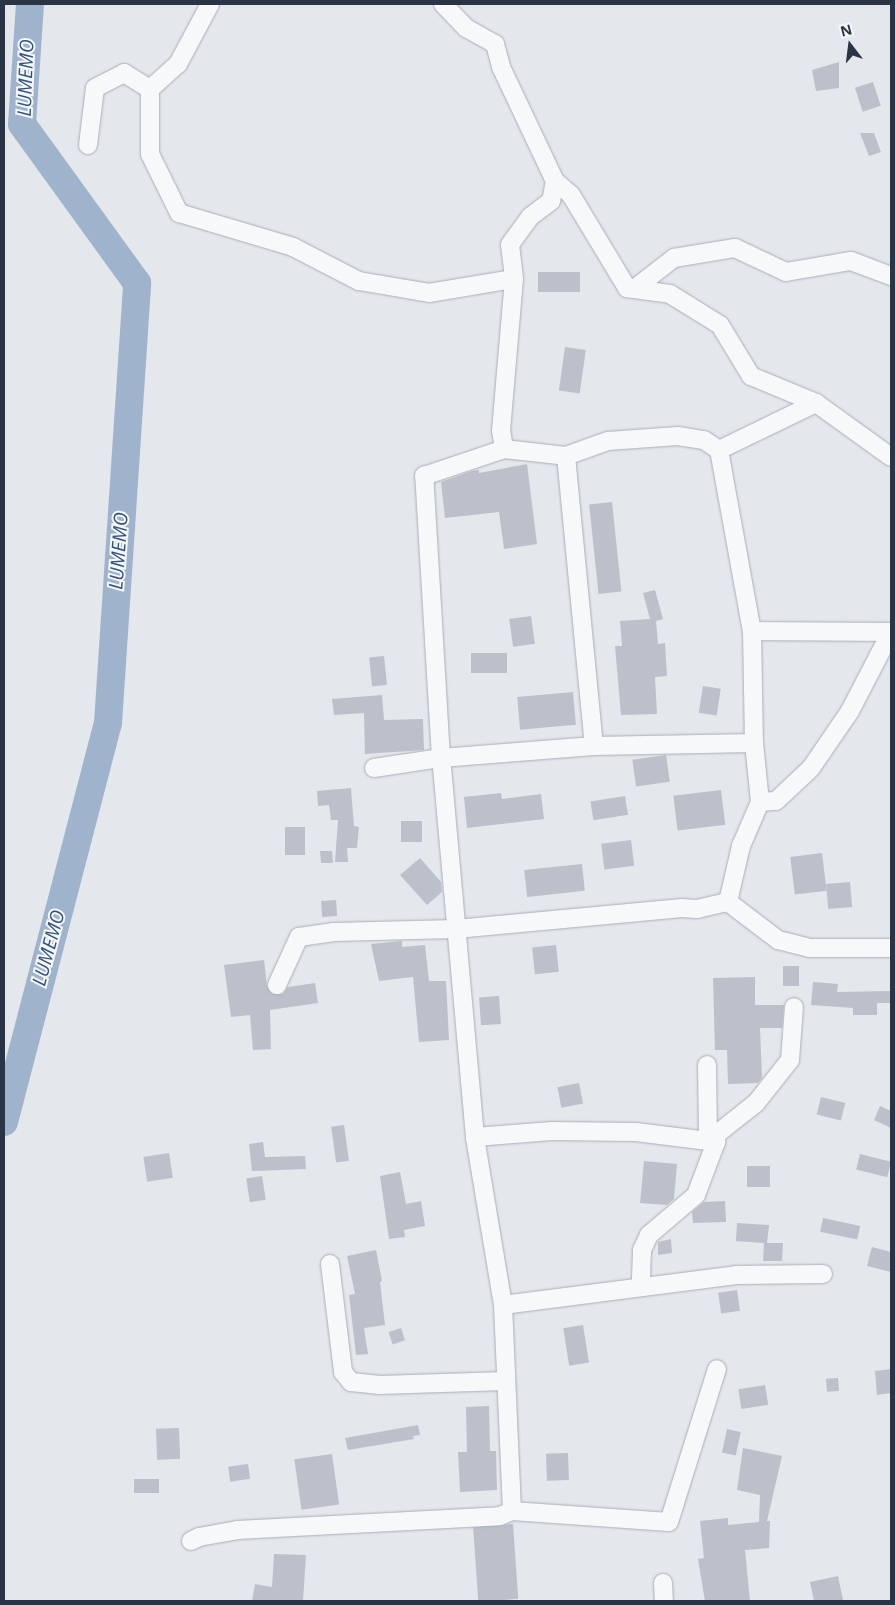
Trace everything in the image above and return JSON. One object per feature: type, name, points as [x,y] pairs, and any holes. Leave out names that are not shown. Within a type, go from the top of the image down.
[{"type":"street","points":[[210,4],[178,64],[150,89],[150,154],[179,213],[293,247],[359,281],[429,293],[514,279]]},
{"type":"street","points":[[443,4],[466,28],[495,44],[501,67],[555,181],[571,195],[627,288],[670,294],[720,325],[751,376],[816,403],[891,457]]},
{"type":"street","points":[[88,146],[95,88],[124,73],[150,89]]},
{"type":"street","points":[[504,449],[501,430],[514,279],[510,245],[530,217],[551,201],[555,181]]},
{"type":"street","points":[[634,289],[674,258],[735,248],[786,272],[851,261],[891,276]]},
{"type":"street","points":[[719,450],[816,403]]},
{"type":"street","points":[[512,1511],[503,1305],[475,1136],[441,758],[424,476],[504,449],[566,456],[608,441],[678,436],[704,440],[719,450],[752,631],[754,743],[760,802],[741,846],[728,902]]},
{"type":"street","points":[[566,456],[594,746]]},
{"type":"street","points":[[752,631],[891,632],[850,711],[811,768],[776,801],[760,802]]},
{"type":"street","points":[[374,768],[441,758],[594,746],[754,743]]},
{"type":"street","points":[[277,985],[299,937],[332,932],[456,929],[682,908],[697,909],[728,902],[778,940],[810,948],[891,948]]},
{"type":"street","points":[[708,1141],[756,1103],[790,1060],[794,1007]]},
{"type":"street","points":[[707,1064],[708,1141]]},
{"type":"street","points":[[475,1136],[552,1131],[636,1132],[716,1142],[696,1194],[649,1235],[642,1250],[640,1287]]},
{"type":"street","points":[[330,1264],[343,1372],[351,1382],[380,1385],[505,1381]]},
{"type":"street","points":[[503,1305],[736,1275],[824,1274]]},
{"type":"street","points":[[191,1541],[199,1537],[237,1530],[500,1516],[512,1511],[669,1522],[716,1369]]},
{"type":"street","points":[[664,1583],[664,1601]]},
{"type":"building","points":[[839,62],[839,88],[816,91],[812,70]]},
{"type":"building","points":[[873,82],[881,106],[863,112],[855,88]]},
{"type":"building","points":[[860,133],[874,133],[881,152],[869,156]]},
{"type":"building","points":[[538,272],[580,272],[580,292],[538,292]]},
{"type":"building","points":[[565,347],[586,350],[580,393],[559,391]]},
{"type":"building","points":[[527,464],[537,544],[504,549],[499,512],[445,518],[441,482],[472,471],[479,470],[479,473]]},
{"type":"building","points":[[612,502],[621,592],[599,594],[589,504]]},
{"type":"building","points":[[655,590],[663,619],[656,621],[658,644],[665,643],[667,676],[655,677],[657,714],[621,715],[615,646],[622,646],[620,621],[650,619],[643,593]]},
{"type":"building","points":[[531,616],[535,644],[513,647],[509,619]]},
{"type":"building","points":[[471,653],[507,653],[507,673],[471,673]]},
{"type":"building","points":[[384,656],[387,685],[372,686],[369,658]]},
{"type":"building","points":[[703,686],[721,689],[717,715],[699,713]]},
{"type":"building","points":[[573,692],[576,725],[520,730],[517,697]]},
{"type":"building","points":[[382,695],[384,720],[423,719],[424,750],[365,754],[364,713],[334,715],[332,699]]},
{"type":"building","points":[[666,755],[670,782],[636,786],[632,760]]},
{"type":"building","points":[[351,788],[354,826],[359,827],[357,848],[347,848],[348,862],[335,862],[338,820],[331,820],[329,805],[318,806],[317,791]]},
{"type":"building","points":[[721,790],[725,825],[678,831],[673,796]]},
{"type":"building","points":[[501,793],[502,799],[541,794],[544,819],[467,828],[464,797]]},
{"type":"building","points":[[625,796],[628,815],[593,820],[590,801]]},
{"type":"building","points":[[401,821],[422,821],[422,842],[401,842]]},
{"type":"building","points":[[285,827],[305,827],[305,855],[285,855]]},
{"type":"building","points":[[631,840],[634,866],[604,869],[601,844]]},
{"type":"building","points":[[320,851],[332,851],[333,863],[321,863]]},
{"type":"building","points":[[822,853],[827,891],[795,895],[790,857]]},
{"type":"building","points":[[420,858],[441,882],[442,892],[427,905],[400,875]]},
{"type":"building","points":[[582,864],[585,891],[527,897],[524,870]]},
{"type":"building","points":[[850,882],[852,907],[828,909],[826,884]]},
{"type":"building","points":[[336,900],[337,916],[322,917],[321,901]]},
{"type":"building","points":[[402,941],[402,947],[425,945],[429,981],[446,981],[449,1040],[419,1042],[413,977],[379,981],[371,944]]},
{"type":"building","points":[[556,945],[559,972],[535,974],[532,948]]},
{"type":"building","points":[[264,960],[267,986],[272,994],[283,994],[288,987],[315,983],[318,1003],[270,1010],[271,1049],[253,1050],[250,1015],[231,1017],[224,965]]},
{"type":"building","points":[[783,966],[799,966],[799,986],[783,986]]},
{"type":"building","points":[[755,977],[755,1005],[784,1005],[782,1028],[760,1028],[762,1078],[758,1083],[728,1084],[727,1050],[715,1050],[713,978]]},
{"type":"building","points":[[813,982],[838,984],[837,992],[891,991],[891,1003],[877,1003],[877,1015],[853,1015],[853,1008],[811,1005]]},
{"type":"building","points":[[499,996],[501,1024],[481,1025],[479,997]]},
{"type":"building","points":[[579,1083],[583,1104],[561,1108],[557,1087]]},
{"type":"building","points":[[821,1097],[845,1103],[841,1121],[817,1114]]},
{"type":"building","points":[[880,1106],[891,1111],[891,1128],[874,1120]]},
{"type":"building","points":[[344,1125],[349,1161],[336,1162],[331,1127]]},
{"type":"building","points":[[263,1142],[265,1157],[305,1156],[306,1169],[252,1171],[249,1144]]},
{"type":"building","points":[[169,1153],[173,1178],[147,1182],[143,1157]]},
{"type":"building","points":[[860,1154],[891,1162],[887,1177],[856,1170]]},
{"type":"building","points":[[644,1161],[677,1164],[674,1199],[667,1205],[640,1203]]},
{"type":"building","points":[[747,1166],[770,1166],[770,1187],[747,1187]]},
{"type":"building","points":[[400,1172],[406,1204],[421,1201],[425,1226],[404,1230],[405,1237],[389,1239],[380,1176]]},
{"type":"building","points":[[262,1176],[266,1200],[250,1202],[246,1179]]},
{"type":"building","points":[[725,1201],[726,1222],[693,1223],[692,1212],[704,1202]]},
{"type":"building","points":[[823,1218],[860,1226],[857,1240],[820,1232]]},
{"type":"building","points":[[737,1223],[769,1225],[767,1243],[783,1243],[782,1261],[763,1261],[764,1243],[736,1241]]},
{"type":"building","points":[[671,1239],[672,1253],[658,1255],[658,1242]]},
{"type":"building","points":[[872,1247],[891,1252],[891,1272],[867,1266]]},
{"type":"building","points":[[376,1250],[382,1281],[380,1282],[385,1325],[364,1328],[368,1354],[356,1355],[349,1295],[355,1294],[347,1256]]},
{"type":"building","points":[[737,1290],[740,1311],[721,1313],[718,1293]]},
{"type":"building","points":[[583,1325],[589,1363],[569,1366],[563,1328]]},
{"type":"building","points":[[401,1328],[405,1340],[393,1344],[389,1332]]},
{"type":"building","points":[[891,1369],[891,1393],[877,1395],[875,1371]]},
{"type":"building","points":[[838,1378],[839,1391],[827,1392],[826,1379]]},
{"type":"building","points":[[765,1385],[768,1405],[741,1409],[738,1389]]},
{"type":"building","points":[[489,1406],[490,1451],[496,1451],[497,1490],[460,1492],[458,1452],[467,1452],[466,1407]]},
{"type":"building","points":[[418,1425],[420,1435],[413,1436],[414,1439],[348,1450],[345,1438]]},
{"type":"building","points":[[179,1428],[180,1459],[157,1460],[156,1429]]},
{"type":"building","points":[[727,1429],[741,1432],[736,1455],[722,1452]]},
{"type":"building","points":[[743,1448],[782,1456],[767,1521],[770,1521],[769,1548],[745,1550],[750,1601],[705,1601],[698,1559],[704,1558],[700,1521],[728,1518],[728,1525],[759,1522],[760,1495],[737,1490]]},
{"type":"building","points":[[568,1453],[569,1480],[547,1481],[546,1454]]},
{"type":"building","points":[[332,1454],[339,1505],[301,1510],[294,1459]]},
{"type":"building","points":[[248,1464],[250,1479],[230,1482],[228,1467]]},
{"type":"building","points":[[134,1479],[159,1479],[159,1493],[134,1493]]},
{"type":"building","points":[[513,1524],[518,1599],[478,1601],[473,1527]]},
{"type":"building","points":[[274,1554],[306,1555],[303,1601],[252,1601],[255,1584],[272,1587]]},
{"type":"building","points":[[838,1576],[843,1600],[814,1601],[810,1582]]},
{"type":"waterway","name":"LUMEMO","points":[[4,1122],[108,723],[137,283],[22,124],[30,4]]}]
